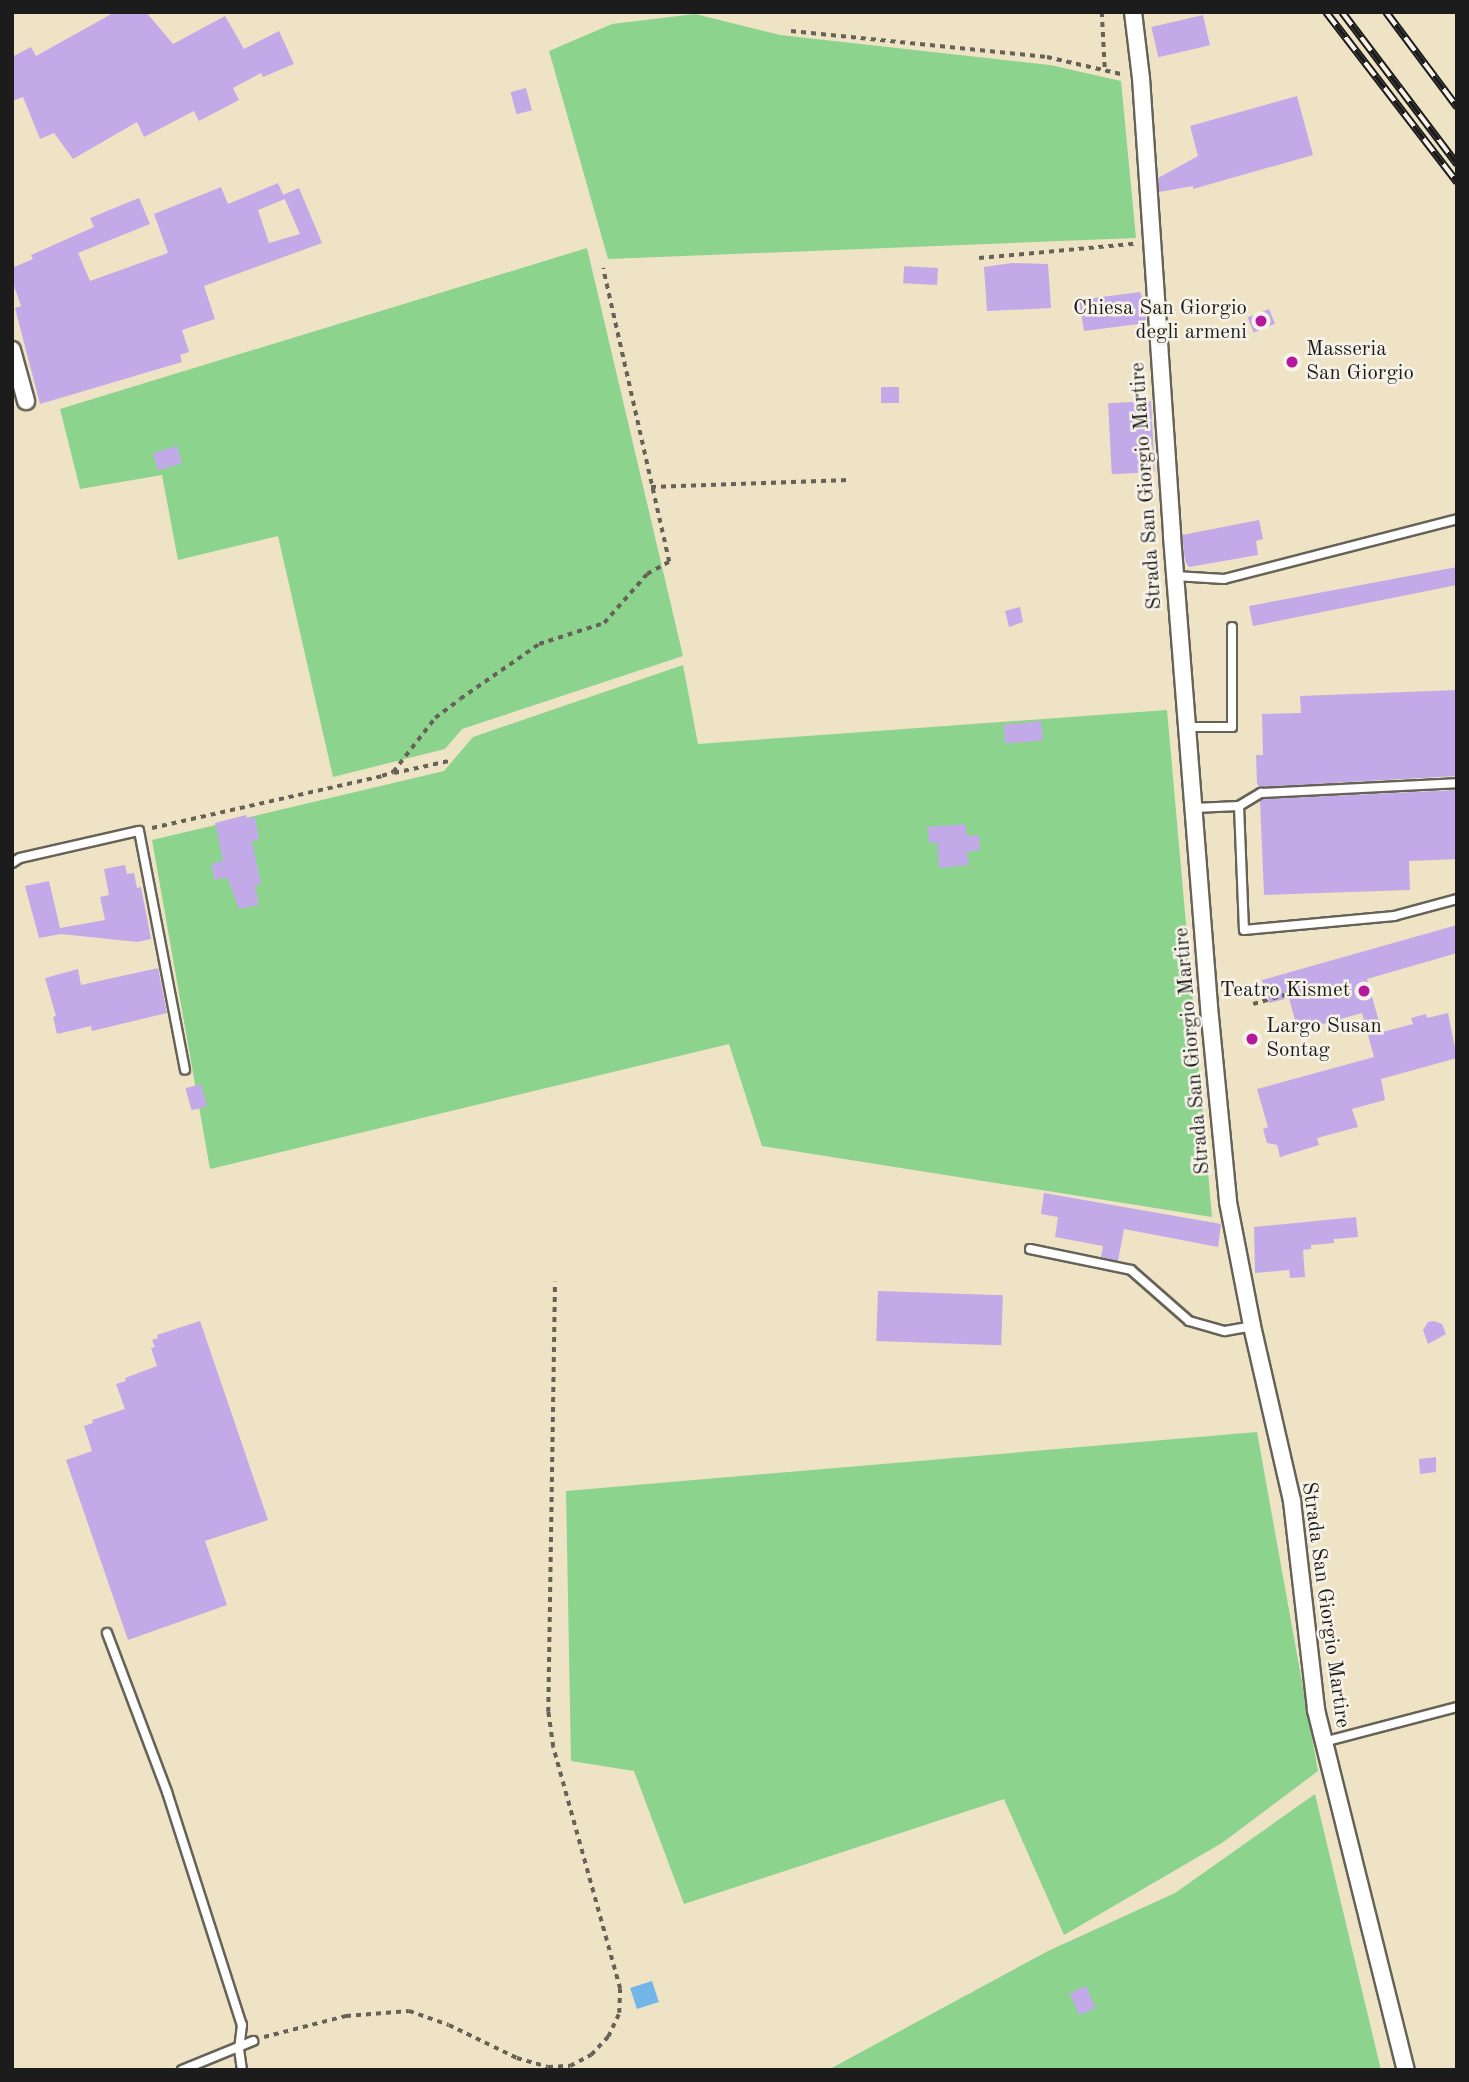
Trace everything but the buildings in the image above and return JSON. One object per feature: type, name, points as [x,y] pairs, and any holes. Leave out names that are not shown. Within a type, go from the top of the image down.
[{"type":"street","name":"Strada San Giorgio Martire","points":[[1133,12],[1141,78],[1187,727],[1228,1202],[1252,1326],[1292,1501],[1315,1710],[1406,2070]]},
{"type":"street","points":[[12,350],[26,401]]},
{"type":"lane","points":[[1175,576],[1224,579],[1457,519]]},
{"type":"lane","points":[[1187,727],[1232,727],[1232,627]]},
{"type":"lane","points":[[1194,807],[1239,806],[1261,793],[1457,783]]},
{"type":"lane","points":[[1239,806],[1244,930],[1394,916],[1457,899]]},
{"type":"lane","points":[[12,863],[20,858],[139,831],[185,1070]]},
{"type":"lane","points":[[1030,1249],[1131,1270],[1189,1321],[1225,1331],[1252,1326]]},
{"type":"lane","points":[[107,1633],[167,1792],[242,2025],[239,2049],[242,2070]]},
{"type":"lane","points":[[1323,1742],[1457,1707]]},
{"type":"lane","points":[[182,2070],[239,2049],[253,2040]]},
{"type":"path","points":[[1102,12],[1105,70]]},
{"type":"path","points":[[791,31],[1047,57],[1141,78]]},
{"type":"path","points":[[979,258],[1151,243]]},
{"type":"path","points":[[382,776],[393,772],[435,719],[460,699],[539,644],[604,623],[647,574],[669,562],[603,268]]},
{"type":"path","points":[[651,487],[849,480]]},
{"type":"path","points":[[139,831],[449,761]]},
{"type":"path","points":[[1254,1004],[1288,994]]},
{"type":"path","points":[[253,2040],[346,2016],[409,2011],[449,2025],[517,2058],[548,2067],[569,2066],[591,2055],[608,2037],[619,2013],[620,1989],[553,1746],[548,1712],[555,1282]]},
{"type":"green space","points":[[695,14],[780,35],[1050,65],[1121,81],[1136,238],[608,259],[549,51],[612,24]]},
{"type":"green space","points":[[587,248],[683,656],[462,729],[445,749],[333,777],[278,536],[178,560],[162,475],[80,489],[60,409]]},
{"type":"green space","points":[[683,665],[698,744],[1167,710],[1212,1217],[762,1146],[729,1044],[210,1169],[152,840],[444,771],[473,737]]},
{"type":"green space","points":[[1257,1432],[1318,1771],[1222,1843],[1064,1935],[1004,1799],[684,1904],[634,1771],[571,1761],[566,1491]]},
{"type":"green space","points":[[1315,1794],[1381,2070],[828,2070],[1048,1951],[1175,1893]]},
{"type":"water","points":[[652,1981],[659,2002],[637,2009],[630,1988]]},
{"type":"railway","points":[[1326,12],[1457,182]]},
{"type":"railway","points":[[1342,12],[1457,164]]},
{"type":"railway","points":[[1386,12],[1457,107]]},
{"type":"place","name":"Chiesa San Giorgio degli armeni","points":[[1261,321]]},
{"type":"place","name":"Masseria San Giorgio","points":[[1292,362]]},
{"type":"place","name":"Teatro Kismet","points":[[1364,991]]},
{"type":"place","name":"Largo Susan Sontag","points":[[1252,1039]]}]
